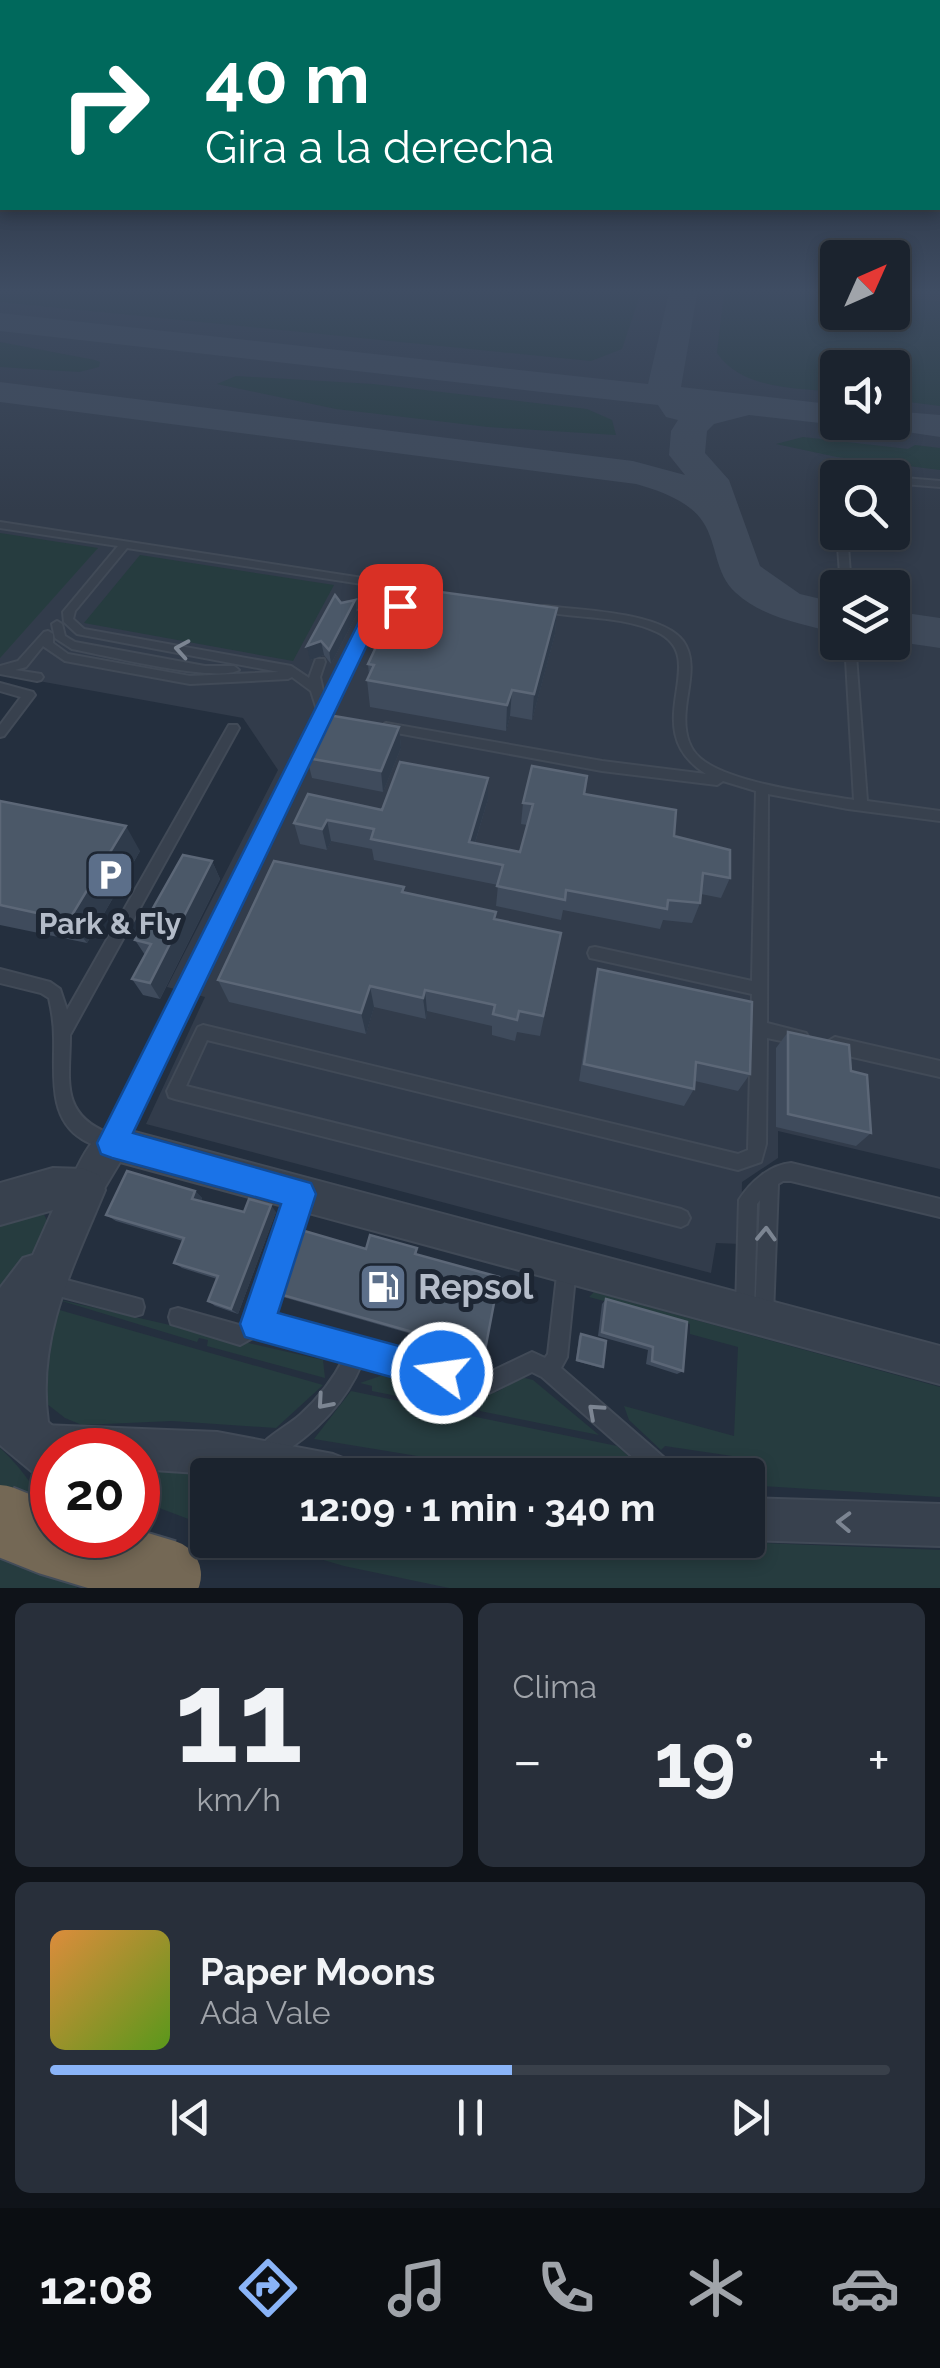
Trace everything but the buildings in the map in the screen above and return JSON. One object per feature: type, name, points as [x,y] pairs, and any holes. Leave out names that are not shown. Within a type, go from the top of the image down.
[{"type":"highway","points":[[0,1520],[137,1582]]},
{"type":"street","points":[[30,1437],[21,1366],[50,1267],[84,1190],[112,1143],[940,1364]]},
{"type":"street","points":[[0,1204],[53,1189],[84,1190]]},
{"type":"street","points":[[0,1324],[50,1267]]},
{"type":"street","points":[[160,1448],[255,1458]]},
{"type":"street","points":[[765,1519],[940,1525]]},
{"type":"street","points":[[115,1558],[137,1582]]},
{"type":"lane","points":[[910,482],[940,484]]},
{"type":"lane","points":[[0,525],[438,592]]},
{"type":"lane","points":[[0,670],[22,664],[125,544]]},
{"type":"lane","points":[[347,610],[363,602],[419,608]]},
{"type":"lane","points":[[0,976],[56,994],[62,1094],[70,1117],[84,1135],[112,1143],[374,613],[384,607],[400,606]]},
{"type":"lane","points":[[70,608],[71,625],[82,632],[291,670],[313,683],[322,702],[322,716]]},
{"type":"lane","points":[[537,612],[654,626],[684,644],[680,738],[697,763],[734,783]]},
{"type":"lane","points":[[57,624],[60,638],[72,645],[205,670],[291,670]]},
{"type":"lane","points":[[47,636],[48,645],[65,657],[190,680],[275,674],[313,683]]},
{"type":"lane","points":[[851,660],[861,804]]},
{"type":"lane","points":[[313,683],[320,662]]},
{"type":"lane","points":[[0,670],[36,677]]},
{"type":"lane","points":[[0,688],[29,694],[0,733]]},
{"type":"lane","points":[[322,716],[340,719]]},
{"type":"lane","points":[[378,726],[602,766],[940,816]]},
{"type":"lane","points":[[60,1040],[65,1024],[233,728]]},
{"type":"lane","points":[[680,1218],[175,1091],[203,1032],[719,1157],[748,1160],[756,1156],[762,788]]},
{"type":"lane","points":[[595,953],[760,989]]},
{"type":"lane","points":[[759,1029],[940,1068]]},
{"type":"lane","points":[[755,1315],[748,1200],[780,1173],[792,1172],[940,1208]]},
{"type":"lane","points":[[178,1317],[240,1335],[257,1324],[300,1194]]},
{"type":"lane","points":[[549,1370],[556,1357],[568,1265]]},
{"type":"lane","points":[[50,1267],[136,1306]]},
{"type":"lane","points":[[257,1324],[480,1382],[498,1380],[532,1362],[549,1370],[650,1458]]},
{"type":"lane","points":[[246,1456],[278,1446],[308,1421],[342,1382],[358,1352]]},
{"type":"shaded area","points":[[0,363],[820,363],[820,440],[910,440],[910,363],[940,363],[940,1169],[778,1131],[778,1158],[742,1182],[741,1244],[716,1243],[711,1273],[146,1124],[205,997],[167,987],[278,770],[243,718],[0,674]]},
{"type":"green space","points":[[0,363],[100,363],[99,367],[79,372],[0,367]]},
{"type":"green space","points":[[726,363],[820,363],[820,391],[772,385],[741,374]]},
{"type":"green space","points":[[910,363],[940,363],[940,406],[910,402]]},
{"type":"green space","points":[[236,376],[373,384],[587,409],[612,420],[616,435],[488,427],[336,409],[217,384]]},
{"type":"green space","points":[[803,437],[908,449],[915,445],[940,448],[940,470],[910,466],[910,460],[861,460],[776,444]]},
{"type":"green space","points":[[0,533],[98,548],[0,658]]},
{"type":"green space","points":[[140,555],[334,585],[293,661],[84,623]]},
{"type":"green space","points":[[42,1210],[49,1225],[25,1272],[0,1304],[0,1217]]},
{"type":"green space","points":[[594,1292],[940,1387],[940,1497],[765,1486],[765,1458],[732,1458],[665,1446],[661,1450],[629,1420],[624,1406],[734,1436],[738,1347],[690,1334],[690,1324],[589,1297]]},
{"type":"green space","points":[[52,1298],[323,1360],[325,1378],[207,1346],[208,1340],[199,1338],[197,1342]]},
{"type":"green space","points":[[49,1307],[323,1385],[276,1428],[172,1421],[82,1425],[65,1418],[33,1393]]},
{"type":"green space","points":[[386,1374],[459,1390],[457,1408],[372,1391],[372,1386],[360,1383]]},
{"type":"green space","points":[[521,1377],[533,1380],[599,1435],[480,1411],[481,1393],[497,1392]]},
{"type":"green space","points":[[351,1391],[617,1446],[631,1458],[429,1458],[314,1439]]},
{"type":"green space","points":[[0,1448],[30,1482],[30,1558],[68,1558],[77,1588],[0,1588]]},
{"type":"green space","points":[[160,1471],[190,1473],[190,1520],[160,1508]]},
{"type":"green space","points":[[765,1543],[940,1550],[940,1588],[449,1588],[317,1558],[765,1558]]},
{"type":"taxiway","points":[[370,363],[669,396]]},
{"type":"taxiway","points":[[669,363],[664,388],[669,396]]},
{"type":"taxiway","points":[[0,392],[633,472],[682,488],[704,501],[723,520]]},
{"type":"taxiway","points":[[669,396],[820,413]]},
{"type":"taxiway","points":[[669,396],[678,410]]},
{"type":"taxiway","points":[[745,406],[721,408],[701,416],[689,431],[687,455],[710,480],[740,570],[751,583],[785,605],[820,614]]},
{"type":"taxiway","points":[[910,423],[940,426]]},
{"type":"taxiway","points":[[910,629],[940,633]]},
{"type":"place","name":"Park & Fly","points":[[110,875]]},
{"type":"place","name":"Repsol","points":[[383,1287]]},
{"type":"route","points":[[400,606],[384,607],[370,618],[112,1143],[300,1194],[257,1324],[442,1373]]}]
